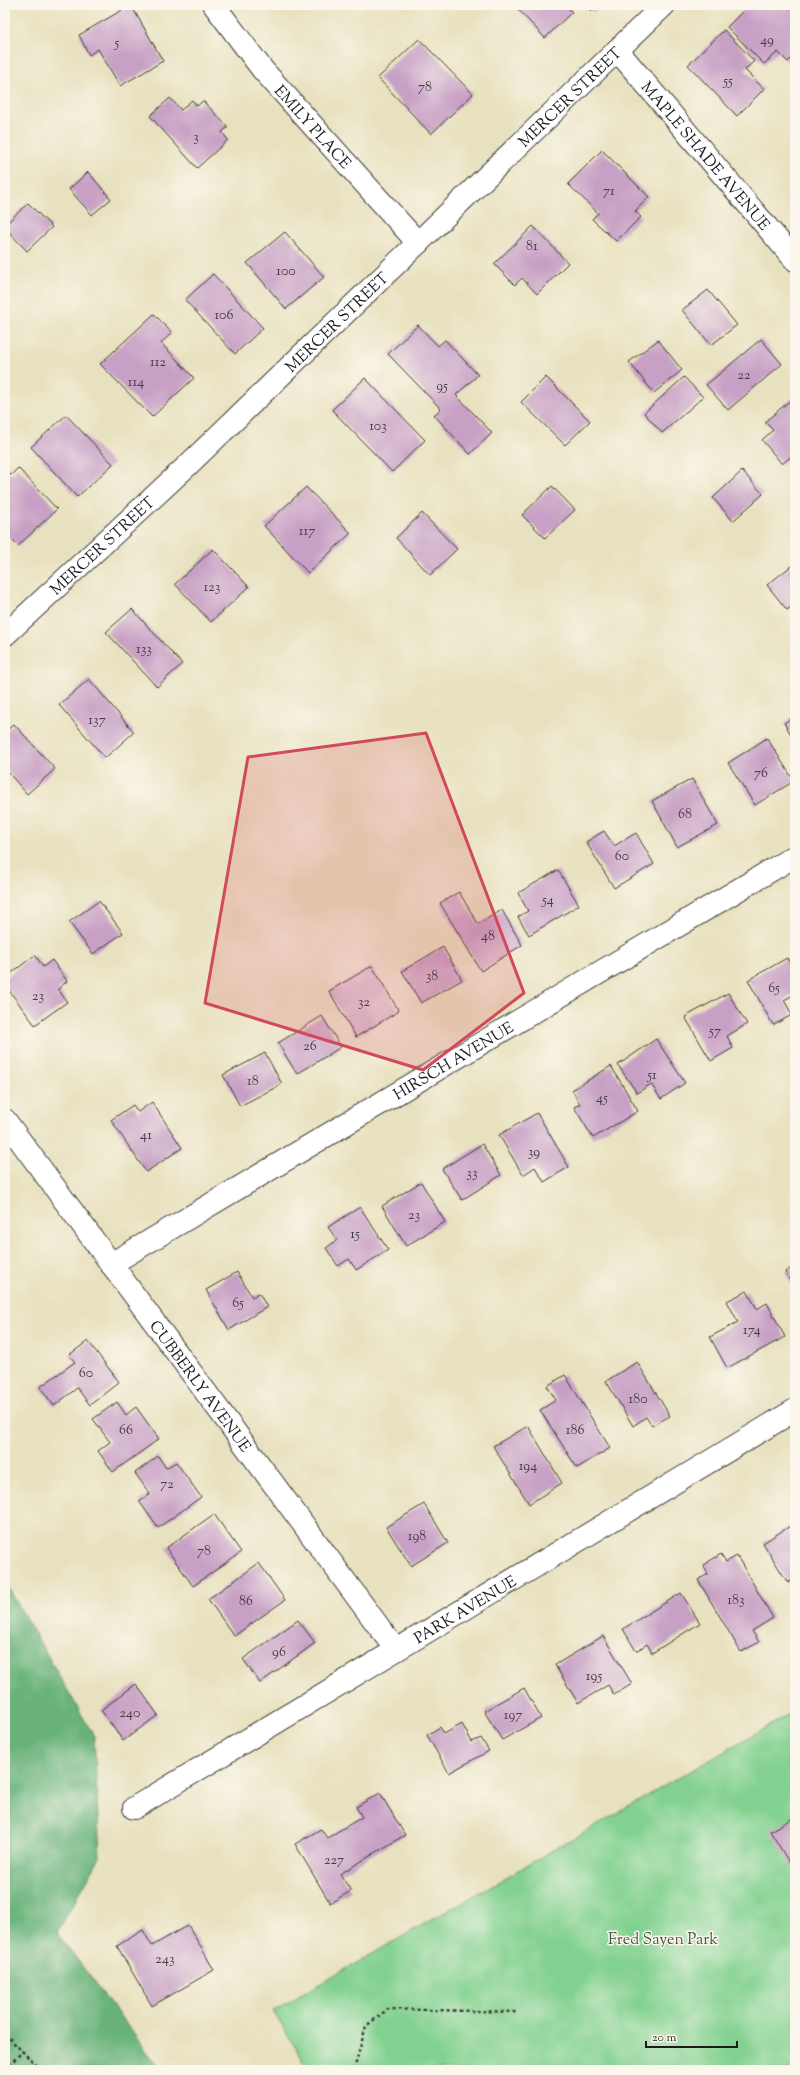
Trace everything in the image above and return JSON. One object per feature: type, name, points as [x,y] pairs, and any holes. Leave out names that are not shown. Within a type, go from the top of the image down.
[{"type":"street","name":"EMILY PLACE","points":[[214,5],[262,69],[418,243]]},
{"type":"street","name":"MERCER STREET","points":[[5,635],[188,465],[664,5]]},
{"type":"street","name":"MAPLE SHADE AVENUE","points":[[617,50],[795,260]]},
{"type":"street","name":"HIRSCH AVENUE","points":[[111,1264],[795,856]]},
{"type":"street","name":"CUBBERLY AVENUE","points":[[5,1120],[396,1650]]},
{"type":"street","name":"PARK AVENUE","points":[[134,1808],[795,1410]]},
{"type":"path","points":[[354,2070],[366,2026],[388,2010],[516,2012]]},
{"type":"path","points":[[5,2034],[41,2070]]},
{"type":"path","points":[[5,2068],[23,2051]]},
{"type":"highlighted area","points":[[426,733],[524,993],[423,1070],[205,1003],[248,757]]},
{"type":"green space","points":[[5,1582],[94,1736],[100,1857],[57,1933],[161,2070],[5,2070]]},
{"type":"green space","name":"Fred Sayen Park","points":[[795,1711],[795,2070],[309,2070],[273,2011]]},
{"type":"building","points":[[131,5],[163,61],[120,86],[98,49],[89,55],[79,35]]},
{"type":"building","points":[[514,5],[565,5],[572,12],[545,38]]},
{"type":"building","points":[[586,5],[600,5],[593,12]]},
{"type":"building","points":[[749,5],[776,5],[780,9],[784,5],[789,5],[795,11],[795,55],[788,62],[778,52],[764,64],[727,27]]},
{"type":"building","points":[[724,30],[754,61],[745,70],[764,89],[737,116],[688,65]]},
{"type":"building","points":[[419,39],[473,94],[431,134],[378,78]]},
{"type":"building","points":[[170,98],[181,110],[192,100],[197,106],[203,101],[228,127],[222,132],[228,140],[197,168],[150,116]]},
{"type":"building","points":[[602,150],[649,197],[635,211],[641,217],[616,241],[592,219],[598,213],[568,184]]},
{"type":"building","points":[[88,172],[111,199],[92,215],[69,189]]},
{"type":"building","points":[[28,203],[52,227],[27,251],[5,228],[5,225]]},
{"type":"building","points":[[533,226],[568,263],[537,294],[522,278],[515,285],[494,264]]},
{"type":"building","points":[[285,232],[324,277],[286,309],[247,263]]},
{"type":"building","points":[[213,274],[263,328],[235,354],[185,300]]},
{"type":"building","points":[[708,290],[737,325],[711,345],[682,310]]},
{"type":"building","points":[[154,314],[172,333],[161,343],[194,378],[152,417],[100,364]]},
{"type":"building","points":[[418,325],[438,346],[445,340],[478,375],[456,395],[492,433],[470,454],[434,415],[441,409],[388,354]]},
{"type":"building","points":[[761,339],[782,364],[728,410],[706,385]]},
{"type":"building","points":[[658,340],[682,370],[654,393],[629,362]]},
{"type":"building","points":[[546,377],[590,421],[565,445],[521,402]]},
{"type":"building","points":[[684,377],[703,397],[662,433],[644,413]]},
{"type":"building","points":[[365,378],[425,440],[392,472],[332,410]]},
{"type":"building","points":[[795,396],[795,453],[782,464],[762,440],[773,430],[765,422]]},
{"type":"building","points":[[66,415],[113,464],[77,497],[31,447]]},
{"type":"building","points":[[18,468],[57,509],[18,546],[5,533],[5,469],[11,475]]},
{"type":"building","points":[[742,471],[763,494],[733,521],[713,498]]},
{"type":"building","points":[[552,486],[575,510],[545,538],[522,515]]},
{"type":"building","points":[[306,487],[351,533],[308,573],[264,526]]},
{"type":"building","points":[[422,513],[457,549],[430,575],[396,538]]},
{"type":"building","points":[[213,549],[249,587],[211,622],[175,584]]},
{"type":"building","points":[[795,563],[795,604],[787,610],[767,585]]},
{"type":"building","points":[[132,609],[182,664],[157,687],[106,632]]},
{"type":"building","points":[[89,679],[134,732],[105,758],[59,705]]},
{"type":"building","points":[[795,716],[795,741],[784,723]]},
{"type":"building","points":[[14,724],[55,769],[27,794],[5,769],[5,732]]},
{"type":"building","points":[[767,738],[794,781],[755,805],[728,763]]},
{"type":"building","points":[[692,779],[718,825],[677,847],[652,801]]},
{"type":"building","points":[[604,831],[614,846],[636,833],[654,864],[614,888],[586,842]]},
{"type":"building","points":[[558,870],[579,905],[529,935],[518,917],[528,911],[518,893]]},
{"type":"building","points":[[459,892],[478,924],[502,910],[522,945],[481,971],[440,903]]},
{"type":"building","points":[[99,901],[123,933],[93,954],[69,922]]},
{"type":"building","points":[[443,947],[462,980],[421,1003],[402,971]]},
{"type":"building","points":[[35,955],[43,967],[52,960],[67,981],[58,989],[67,1002],[35,1025],[5,985],[5,978]]},
{"type":"building","points":[[787,958],[795,972],[795,994],[784,1000],[792,1015],[773,1025],[748,980]]},
{"type":"building","points":[[372,966],[399,1011],[356,1037],[329,991]]},
{"type":"building","points":[[728,993],[747,1024],[727,1036],[733,1048],[711,1061],[685,1017]]},
{"type":"building","points":[[322,1016],[341,1047],[297,1074],[278,1043]]},
{"type":"building","points":[[656,1039],[685,1083],[661,1099],[651,1084],[637,1093],[618,1065]]},
{"type":"building","points":[[265,1053],[282,1084],[240,1106],[223,1075]]},
{"type":"building","points":[[611,1066],[638,1111],[593,1138],[574,1107],[580,1104],[572,1090]]},
{"type":"building","points":[[152,1102],[182,1148],[146,1172],[111,1120],[133,1105],[138,1112]]},
{"type":"building","points":[[537,1113],[569,1167],[544,1182],[535,1167],[523,1175],[499,1135]]},
{"type":"building","points":[[482,1144],[501,1175],[462,1200],[442,1169]]},
{"type":"building","points":[[421,1182],[445,1222],[406,1246],[382,1206]]},
{"type":"building","points":[[360,1207],[388,1250],[356,1270],[349,1259],[338,1266],[326,1248],[337,1240],[328,1227]]},
{"type":"building","points":[[795,1266],[795,1290],[785,1272]]},
{"type":"building","points":[[237,1272],[252,1297],[259,1293],[267,1307],[229,1330],[206,1290]]},
{"type":"building","points":[[747,1291],[757,1309],[767,1303],[785,1337],[727,1368],[710,1337],[738,1322],[727,1301]]},
{"type":"building","points":[[88,1341],[119,1382],[90,1405],[77,1388],[54,1406],[40,1387],[75,1362],[69,1355]]},
{"type":"building","points":[[637,1362],[670,1416],[652,1426],[646,1417],[633,1426],[606,1381]]},
{"type":"building","points":[[565,1375],[610,1448],[577,1468],[540,1410],[556,1400],[547,1386]]},
{"type":"building","points":[[117,1402],[126,1415],[136,1407],[159,1439],[113,1472],[98,1451],[110,1442],[93,1419]]},
{"type":"building","points":[[528,1426],[562,1483],[529,1504],[493,1446]]},
{"type":"building","points":[[158,1456],[166,1468],[176,1462],[201,1497],[158,1528],[139,1501],[150,1494],[135,1473]]},
{"type":"building","points":[[424,1504],[448,1543],[411,1566],[386,1527]]},
{"type":"building","points":[[214,1514],[241,1552],[193,1586],[166,1548]]},
{"type":"building","points":[[795,1523],[795,1579],[788,1583],[763,1543]]},
{"type":"building","points":[[721,1554],[726,1562],[737,1556],[773,1618],[752,1631],[759,1642],[741,1652],[698,1580],[708,1574],[703,1565]]},
{"type":"building","points":[[259,1563],[285,1600],[234,1636],[208,1599]]},
{"type":"building","points":[[681,1593],[700,1623],[652,1653],[647,1644],[636,1651],[623,1629]]},
{"type":"building","points":[[298,1620],[315,1643],[260,1683],[243,1659]]},
{"type":"building","points":[[603,1636],[632,1684],[614,1695],[608,1685],[578,1703],[555,1665]]},
{"type":"building","points":[[136,1684],[158,1715],[123,1741],[101,1710]]},
{"type":"building","points":[[524,1688],[541,1718],[502,1740],[484,1711]]},
{"type":"building","points":[[462,1724],[472,1742],[481,1738],[489,1751],[449,1773],[427,1735],[440,1727],[444,1734]]},
{"type":"building","points":[[380,1793],[405,1835],[340,1874],[351,1891],[330,1903],[295,1844],[321,1829],[327,1838],[362,1817],[356,1807]]},
{"type":"building","points":[[795,1817],[795,1872],[770,1831]]},
{"type":"building","points":[[188,1925],[214,1970],[152,2006],[117,1946],[143,1930],[152,1946]]}]
